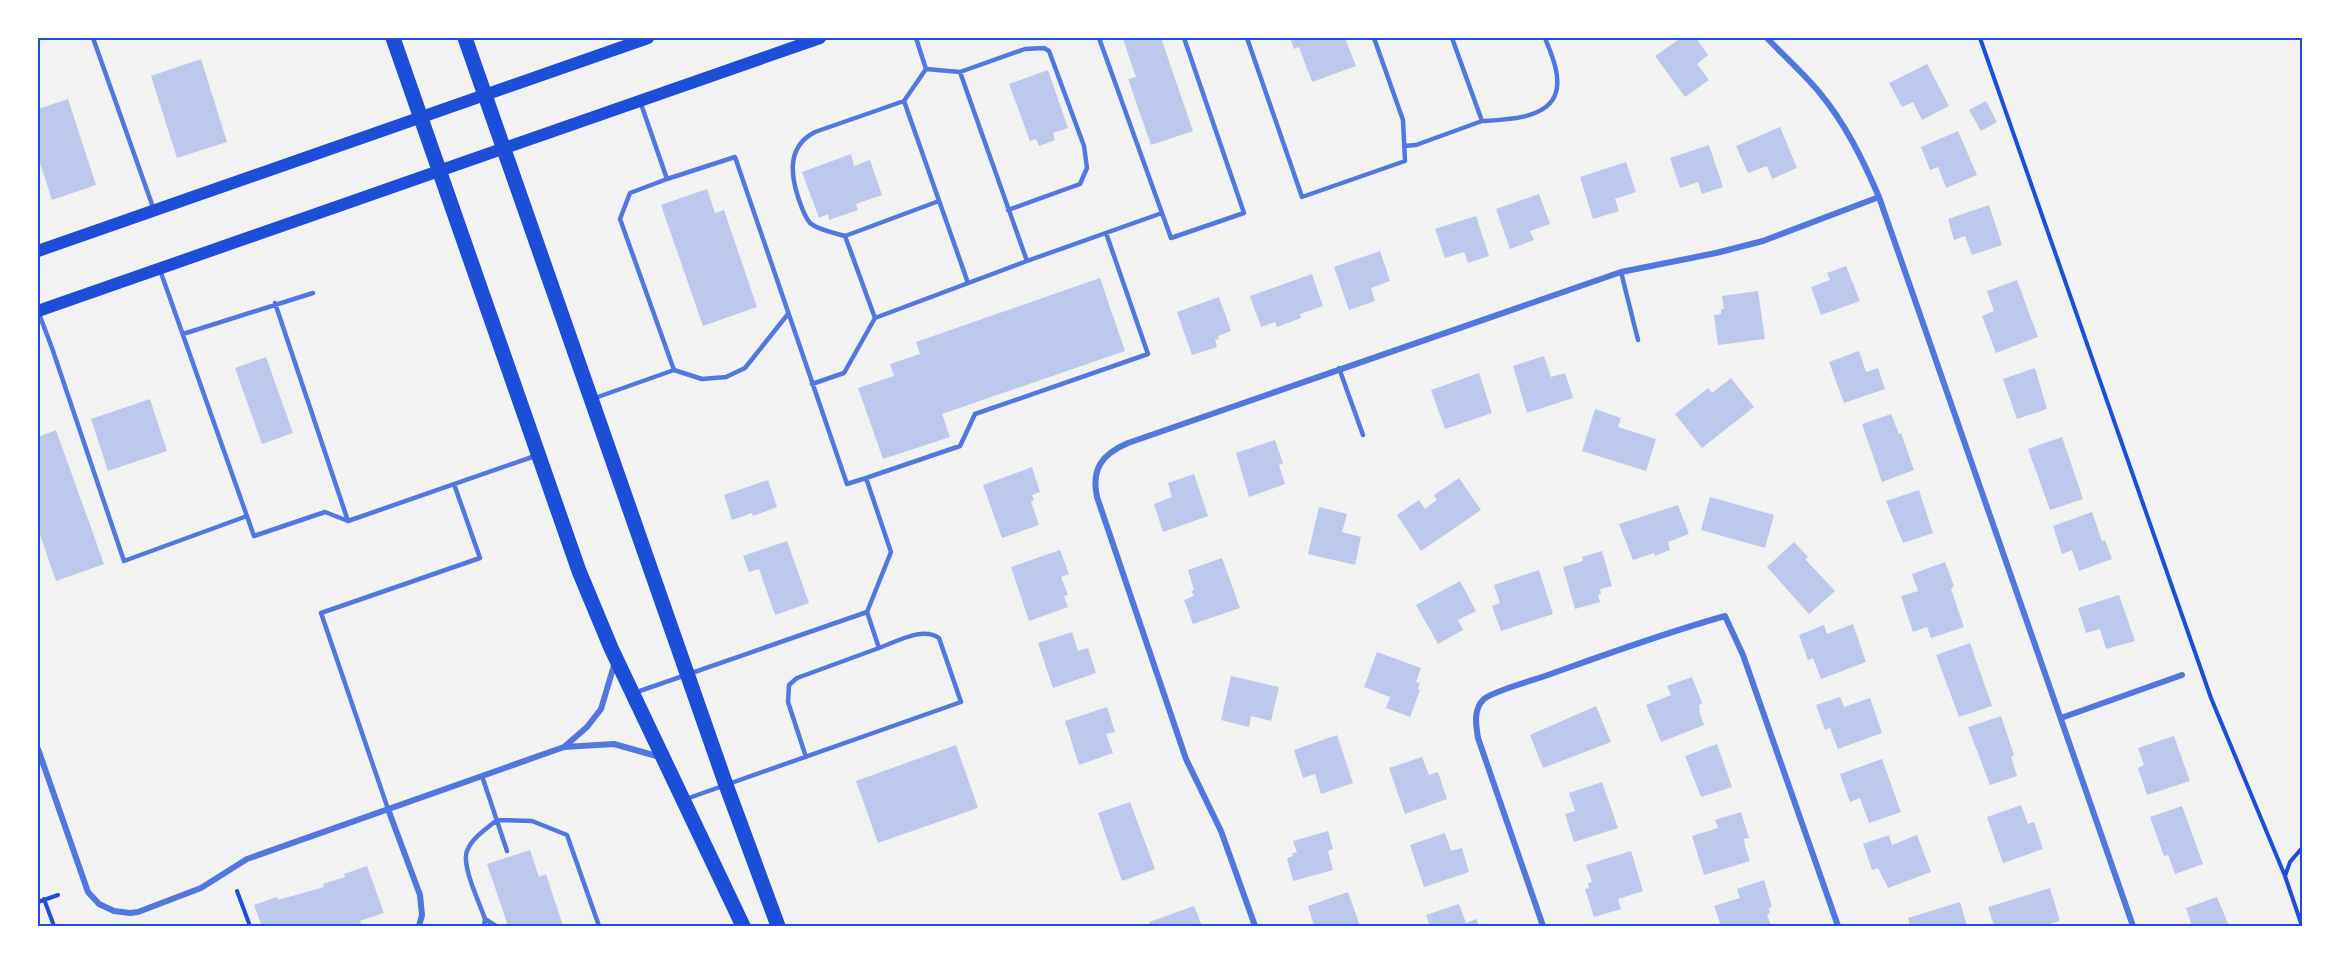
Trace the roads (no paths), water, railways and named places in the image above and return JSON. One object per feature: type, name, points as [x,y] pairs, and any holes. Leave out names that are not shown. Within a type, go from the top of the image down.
[{"type":"main road","points":[[393,38],[579,571],[616,658],[742,927]]},
{"type":"main road","points":[[465,38],[726,785],[778,927]]},
{"type":"main road","points":[[38,251],[648,38]]},
{"type":"main road","points":[[38,311],[820,38]]},
{"type":"street","points":[[1767,38],[1819,92],[1832,110],[1862,159],[1879,197],[2133,927]]},
{"type":"street","points":[[1255,927],[1221,831],[1186,759],[1097,497],[1095,477],[1102,461],[1117,447],[1339,368],[1621,272],[1763,241],[1879,197]]},
{"type":"street","points":[[1543,927],[1478,738],[1476,715],[1479,705],[1486,698],[1660,636],[1725,616],[1743,655],[1838,927]]},
{"type":"street","points":[[564,747],[587,727],[601,709],[616,658]]},
{"type":"street","points":[[2061,718],[2182,675]]},
{"type":"street","points":[[38,749],[84,884],[93,899],[107,908],[122,913],[138,912],[201,888],[247,859],[564,747],[614,744],[664,758]]},
{"type":"street","points":[[388,809],[420,895],[422,915],[419,927]]},
{"type":"lane","points":[[93,38],[154,210]]},
{"type":"lane","points":[[916,38],[926,69]]},
{"type":"lane","points":[[1099,38],[1171,238],[1244,213],[1184,38]]},
{"type":"lane","points":[[1247,38],[1302,197],[1405,161],[1403,120],[1374,38]]},
{"type":"lane","points":[[1452,38],[1482,121]]},
{"type":"lane","points":[[1404,147],[1416,145],[1482,121],[1526,116],[1551,102],[1557,91],[1556,68],[1545,38]]},
{"type":"lane","points":[[926,69],[960,72],[1025,49],[1044,48],[1049,51],[1084,146],[1087,168],[1080,184],[1008,210]]},
{"type":"lane","points":[[926,69],[904,101],[814,132],[806,137],[792,162],[793,179],[806,217],[815,226],[845,236],[939,201]]},
{"type":"lane","points":[[960,72],[1027,261]]},
{"type":"lane","points":[[640,100],[667,179]]},
{"type":"lane","points":[[904,101],[968,283]]},
{"type":"lane","points":[[674,370],[620,219],[630,194],[667,179],[735,158],[847,484],[960,446],[975,414],[1148,354],[1106,233]]},
{"type":"lane","points":[[812,384],[844,373],[875,318],[1162,213]]},
{"type":"lane","points":[[845,236],[875,318]]},
{"type":"lane","points":[[159,268],[254,536],[326,512],[348,521],[538,456]]},
{"type":"lane","points":[[1621,272],[1638,340]]},
{"type":"lane","points":[[183,334],[313,292]]},
{"type":"lane","points":[[275,303],[348,521]]},
{"type":"lane","points":[[38,311],[124,561],[247,516]]},
{"type":"lane","points":[[592,398],[674,370],[702,379],[726,377],[745,368],[788,314]]},
{"type":"lane","points":[[1339,368],[1363,435]]},
{"type":"lane","points":[[866,478],[891,552],[867,612],[879,648]]},
{"type":"lane","points":[[388,809],[321,613],[480,558],[454,484]]},
{"type":"lane","points":[[633,693],[867,612]]},
{"type":"lane","points":[[684,799],[806,757],[961,702],[939,638],[934,634],[925,633],[797,678],[789,686],[788,702],[806,757]]},
{"type":"lane","points":[[482,776],[507,851]]},
{"type":"lane","points":[[484,927],[485,919],[465,864],[466,852],[476,837],[496,820],[532,821],[567,835],[599,927]]},
{"type":"lane","points":[[485,919],[496,927]]}]
